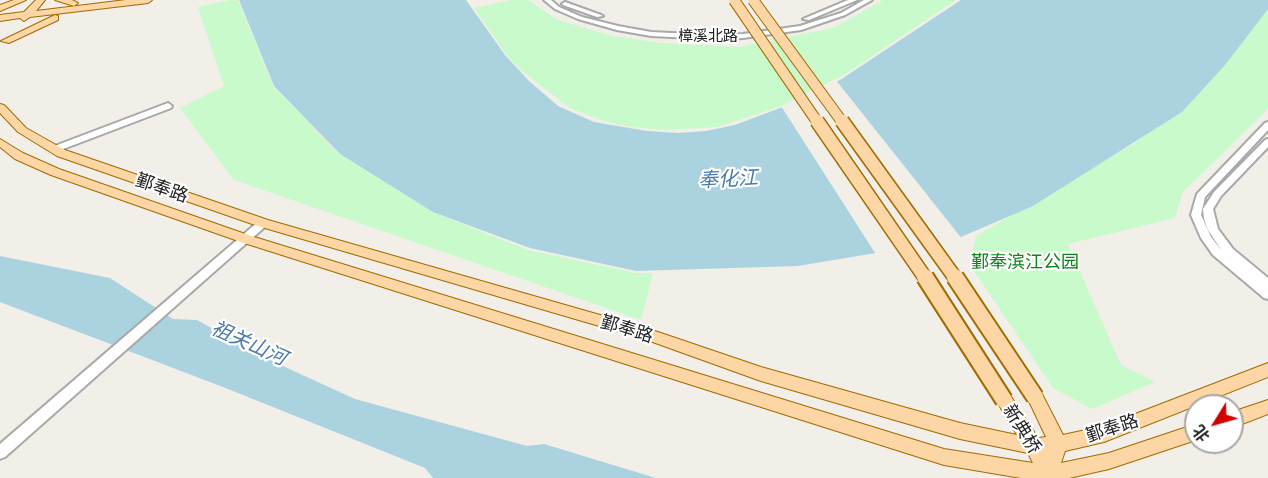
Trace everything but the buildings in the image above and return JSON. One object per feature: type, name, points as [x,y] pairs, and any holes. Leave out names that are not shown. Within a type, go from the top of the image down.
[{"type":"main road","points":[[0,29],[22,9],[41,0]]},
{"type":"main road","points":[[59,0],[74,3]]},
{"type":"main road","points":[[31,4],[94,0]]},
{"type":"main road","points":[[0,9],[85,9],[148,0]]},
{"type":"main road","name":"新典桥","points":[[734,0],[924,276],[1034,446],[1049,476]]},
{"type":"main road","name":"新典桥","points":[[753,0],[935,248],[1035,398],[1059,444],[1049,476]]},
{"type":"main road","points":[[0,51],[22,9]]},
{"type":"main road","points":[[6,42],[49,21],[85,9]]},
{"type":"main road","points":[[0,18],[11,18]]},
{"type":"main road","name":"鄞奉路","points":[[0,107],[22,130],[55,149],[263,223],[649,335],[761,374],[960,430],[1034,446],[1059,444],[1104,434],[1268,370]]},
{"type":"main road","name":"鄞奉路","points":[[0,142],[19,156],[55,172],[246,239],[944,457],[1049,476],[1109,461],[1184,436]]},
{"type":"main road","points":[[1244,416],[1268,407]]},
{"type":"street","name":"樟溪北路","points":[[547,0],[557,8],[580,18],[616,28],[690,37],[743,36],[801,28],[843,14],[869,0]]},
{"type":"street","name":"樟溪北路","points":[[557,0],[593,15],[622,23],[689,31],[780,25],[808,19],[854,0]]},
{"type":"street","points":[[55,149],[168,106]]},
{"type":"street","points":[[1268,124],[1200,195],[1196,209],[1200,226],[1217,252],[1268,295]]},
{"type":"street","points":[[1268,142],[1216,194],[1208,209],[1213,230],[1228,252],[1268,284]]},
{"type":"street","points":[[0,453],[263,223]]},
{"type":"green space","points":[[238,0],[273,86],[339,154],[433,212],[528,250],[636,273],[653,273],[641,320],[234,180],[180,108],[224,86],[198,7]]},
{"type":"green space","points":[[512,0],[528,0],[558,20],[613,36],[662,43],[739,47],[833,28],[883,0],[956,0],[844,75],[781,106],[718,127],[663,130],[631,127],[601,120],[570,108],[522,71],[506,54],[474,8]]},
{"type":"green space","name":"鄞奉滨江公园","points":[[1268,5],[1268,109],[1182,193],[1175,218],[1068,244],[1121,365],[1155,382],[1092,409],[1053,388],[970,265],[976,236],[1135,143],[1194,97]]},
{"type":"water","name":"奉化江","points":[[239,0],[466,0],[505,55],[529,81],[558,106],[594,122],[647,131],[678,133],[706,131],[735,125],[804,99],[840,80],[961,0],[1268,0],[1268,9],[1225,65],[1182,112],[1033,206],[954,240],[798,266],[636,271],[530,248],[433,212],[340,154],[274,86]]},
{"type":"water","points":[[0,256],[110,278],[173,319],[197,320],[274,362],[355,399],[527,446],[544,444],[656,478],[433,478],[425,468],[223,387],[0,302]]},
{"type":"pier","points":[[835,79],[963,240],[877,256],[781,106]]},
{"type":"water label","name":"祖关山河","points":[[249,343]]}]
